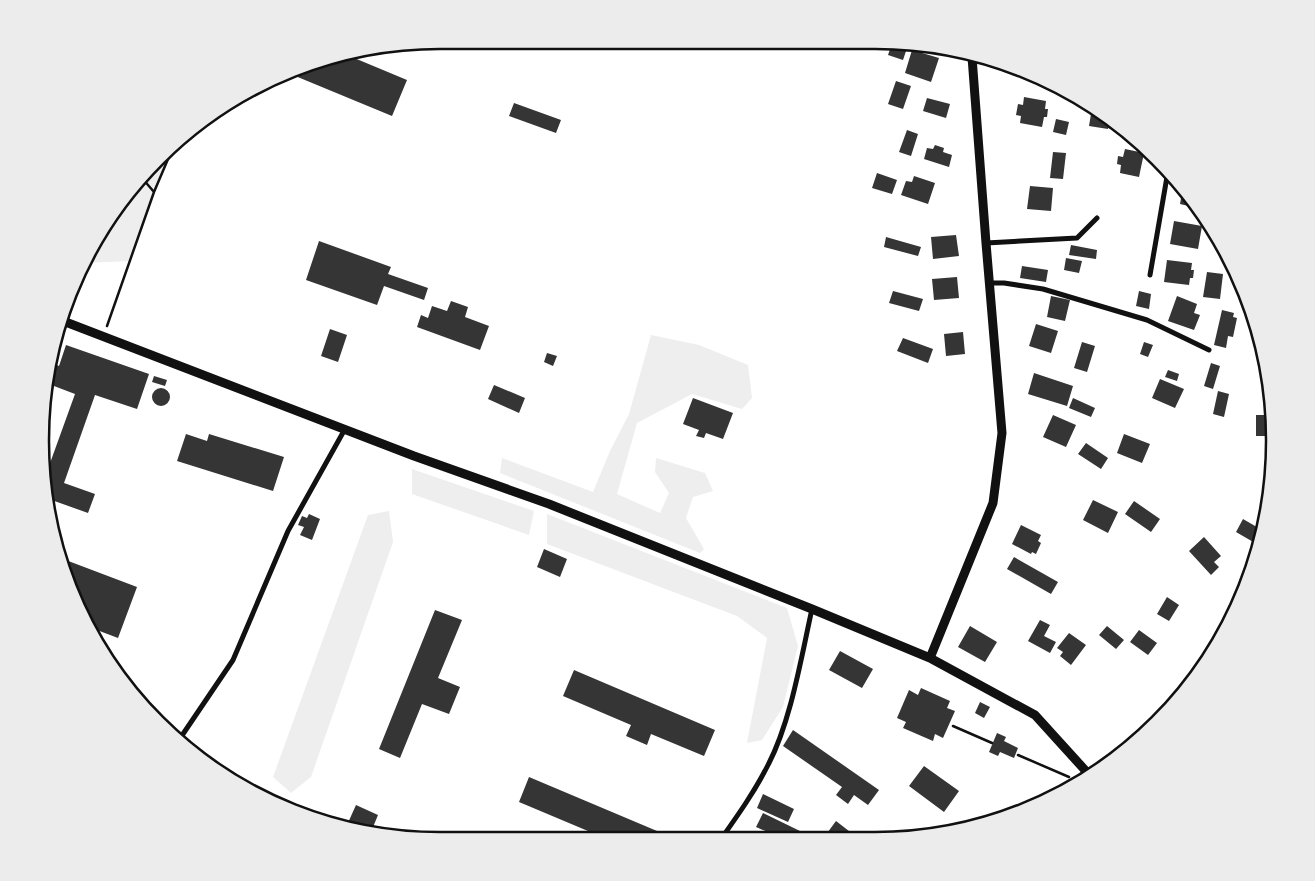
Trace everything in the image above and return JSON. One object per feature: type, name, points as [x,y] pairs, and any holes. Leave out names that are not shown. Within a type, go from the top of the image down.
[{"type":"street","points":[[930,658],[993,503],[1002,433],[972,61]]},
{"type":"street","points":[[1150,275],[1166,179]]},
{"type":"street","points":[[986,243],[1078,238],[1097,218]]},
{"type":"street","points":[[989,283],[1004,283],[1043,289],[1146,320],[1209,350]]},
{"type":"street","points":[[67,323],[414,456],[549,504],[930,658],[1035,715],[1085,770]]},
{"type":"street","points":[[182,735],[233,660],[288,531],[345,429]]},
{"type":"street","points":[[726,832],[769,764],[785,723],[812,609]]},
{"type":"path","points":[[104,337],[154,192],[168,158]]},
{"type":"path","points":[[146,182],[154,192]]},
{"type":"path","points":[[953,726],[992,743]]},
{"type":"path","points":[[1018,754],[1069,777]]},
{"type":"shaded area","points":[[168,158],[154,192],[130,261],[91,263],[130,202]]},
{"type":"shaded area","points":[[651,335],[699,345],[748,365],[752,398],[742,409],[692,394],[637,423],[617,494],[660,513],[669,493],[655,472],[656,458],[705,473],[713,491],[693,497],[686,518],[704,549],[700,553],[500,473],[502,458],[593,492],[610,451],[629,414]]},
{"type":"shaded area","points":[[412,469],[534,511],[529,535],[412,494]]},
{"type":"shaded area","points":[[389,511],[393,542],[311,777],[291,793],[273,777],[368,515]]},
{"type":"shaded area","points":[[547,514],[787,608],[798,646],[783,707],[762,740],[747,743],[767,638],[737,616],[547,544]]},
{"type":"building","points":[[890,50],[906,50],[903,60],[888,55]]},
{"type":"building","points":[[912,51],[939,58],[931,82],[905,73]]},
{"type":"building","points":[[355,58],[407,80],[392,116],[297,77]]},
{"type":"building","points":[[896,81],[911,86],[903,109],[888,104]]},
{"type":"building","points":[[1024,97],[1046,101],[1047,117],[1044,117],[1042,127],[1020,123],[1021,116],[1016,115],[1018,104],[1023,105]]},
{"type":"building","points":[[927,98],[950,104],[946,118],[923,111]]},
{"type":"building","points":[[514,103],[561,120],[556,133],[509,116]]},
{"type":"building","points":[[1091,114],[1108,127],[1108,129],[1089,126]]},
{"type":"building","points":[[1056,119],[1069,122],[1066,135],[1053,132]]},
{"type":"building","points":[[907,130],[918,134],[911,156],[899,152]]},
{"type":"building","points":[[935,145],[944,148],[943,152],[952,155],[949,167],[924,159],[927,148],[933,149]]},
{"type":"building","points":[[1125,149],[1140,152],[1144,155],[1139,177],[1120,173],[1121,165],[1117,164],[1118,156],[1123,157]]},
{"type":"building","points":[[1053,152],[1066,153],[1063,179],[1050,178]]},
{"type":"building","points":[[877,173],[897,180],[892,194],[872,188]]},
{"type":"building","points":[[914,176],[935,183],[928,204],[901,195],[906,181],[912,182]]},
{"type":"building","points":[[1030,186],[1053,188],[1051,211],[1027,209]]},
{"type":"building","points":[[1181,197],[1188,206],[1180,204]]},
{"type":"building","points":[[1174,221],[1202,226],[1198,249],[1170,244]]},
{"type":"building","points":[[956,235],[959,256],[933,259],[931,237]]},
{"type":"building","points":[[886,237],[921,247],[918,256],[884,247]]},
{"type":"building","points":[[319,241],[391,267],[388,274],[428,288],[424,300],[384,286],[377,305],[306,280]]},
{"type":"building","points":[[1071,245],[1097,250],[1096,259],[1069,255]]},
{"type":"building","points":[[1066,258],[1082,261],[1079,273],[1064,270]]},
{"type":"building","points":[[1167,260],[1192,263],[1191,270],[1194,270],[1193,278],[1190,278],[1189,285],[1164,282]]},
{"type":"building","points":[[1022,266],[1048,270],[1046,282],[1020,278]]},
{"type":"building","points":[[1207,272],[1223,274],[1220,299],[1203,297]]},
{"type":"building","points":[[957,277],[959,298],[934,300],[932,279]]},
{"type":"building","points":[[893,291],[923,299],[919,311],[889,303]]},
{"type":"building","points":[[1139,291],[1151,294],[1149,309],[1136,306]]},
{"type":"building","points":[[1051,296],[1070,300],[1065,321],[1047,317]]},
{"type":"building","points":[[1177,296],[1197,304],[1194,313],[1200,315],[1194,330],[1168,321]]},
{"type":"building","points":[[451,301],[468,307],[465,317],[489,326],[480,350],[417,327],[421,315],[428,318],[432,306],[447,311]]},
{"type":"building","points":[[1222,310],[1234,313],[1233,317],[1237,318],[1233,337],[1228,336],[1226,348],[1214,345]]},
{"type":"building","points":[[1036,324],[1058,331],[1051,353],[1029,346]]},
{"type":"building","points":[[330,329],[347,335],[338,362],[321,356]]},
{"type":"building","points":[[963,332],[965,354],[946,356],[944,334]]},
{"type":"building","points":[[903,338],[933,349],[928,363],[897,351]]},
{"type":"building","points":[[1082,342],[1095,346],[1087,372],[1074,368]]},
{"type":"building","points":[[1144,342],[1153,345],[1148,357],[1140,354]]},
{"type":"building","points":[[66,345],[149,374],[137,409],[95,395],[64,483],[95,494],[88,513],[53,501],[50,463],[75,394],[54,386],[52,392],[56,364],[59,366]]},
{"type":"building","points":[[547,353],[557,356],[553,366],[544,362]]},
{"type":"building","points":[[1211,363],[1220,366],[1213,389],[1204,386]]},
{"type":"building","points":[[1168,370],[1179,374],[1177,381],[1165,377]]},
{"type":"building","points":[[1034,373],[1073,386],[1067,406],[1028,394]]},
{"type":"building","points":[[154,376],[167,380],[165,386],[152,382]]},
{"type":"building","points":[[1160,379],[1184,389],[1175,408],[1152,398]]},
{"type":"building","points":[[494,385],[525,398],[519,413],[488,399]]},
{"type":"building","points":[[157,388],[165,388],[170,393],[168,404],[157,406],[152,401],[152,393]]},
{"type":"building","points":[[1218,391],[1229,394],[1224,417],[1213,414]]},
{"type":"building","points":[[693,398],[733,413],[723,439],[706,433],[704,438],[696,436],[699,430],[683,424]]},
{"type":"building","points":[[1073,398],[1095,408],[1091,417],[1069,408]]},
{"type":"building","points":[[1053,415],[1076,425],[1066,447],[1043,437]]},
{"type":"building","points":[[1256,415],[1265,415],[1266,436],[1256,436]]},
{"type":"building","points":[[186,434],[207,441],[209,434],[284,457],[273,491],[177,461]]},
{"type":"building","points":[[1124,434],[1150,444],[1142,463],[1117,453]]},
{"type":"building","points":[[1086,443],[1108,458],[1101,469],[1078,454]]},
{"type":"building","points":[[1093,500],[1118,512],[1108,533],[1083,520]]},
{"type":"building","points":[[1134,501],[1160,519],[1151,532],[1125,514]]},
{"type":"building","points":[[309,514],[320,519],[312,540],[300,535],[304,527],[298,525],[302,516],[307,518]]},
{"type":"building","points":[[1243,519],[1257,527],[1253,542],[1236,532]]},
{"type":"building","points":[[1021,525],[1041,535],[1038,541],[1041,543],[1036,554],[1032,552],[1031,554],[1012,544]]},
{"type":"building","points":[[1204,537],[1221,556],[1214,562],[1219,567],[1211,575],[1189,551]]},
{"type":"building","points":[[544,549],[567,559],[560,577],[537,567]]},
{"type":"building","points":[[1014,557],[1058,582],[1051,594],[1007,569]]},
{"type":"building","points":[[68,561],[137,587],[118,638],[98,630],[89,614]]},
{"type":"building","points":[[1167,597],[1179,605],[1169,621],[1157,614]]},
{"type":"building","points":[[435,610],[462,620],[438,678],[460,687],[449,714],[422,704],[400,758],[379,749]]},
{"type":"building","points":[[1040,620],[1050,625],[1044,636],[1056,642],[1050,653],[1028,641]]},
{"type":"building","points":[[970,626],[997,642],[985,662],[958,647]]},
{"type":"building","points":[[1107,626],[1124,640],[1116,649],[1099,635]]},
{"type":"building","points":[[1139,630],[1157,643],[1148,655],[1130,642]]},
{"type":"building","points":[[1069,633],[1086,645],[1071,665],[1060,656],[1063,652],[1057,648]]},
{"type":"building","points":[[840,651],[873,669],[862,688],[829,670]]},
{"type":"building","points":[[574,670],[715,730],[704,756],[651,734],[647,745],[626,736],[631,725],[563,696]]},
{"type":"building","points":[[921,688],[950,701],[947,708],[955,711],[943,738],[935,734],[933,741],[903,728],[906,722],[897,718],[909,690],[918,695]]},
{"type":"building","points":[[980,702],[990,707],[984,718],[975,713]]},
{"type":"building","points":[[793,730],[879,790],[868,805],[854,795],[848,804],[836,795],[842,787],[783,746]]},
{"type":"building","points":[[997,733],[1006,737],[1004,741],[1018,748],[1014,758],[1000,752],[998,756],[989,752]]},
{"type":"building","points":[[924,766],[959,791],[944,812],[909,786]]},
{"type":"building","points":[[529,777],[659,832],[590,832],[519,802]]},
{"type":"building","points":[[763,794],[794,809],[788,822],[757,808]]},
{"type":"building","points":[[356,805],[378,815],[373,826],[349,821]]},
{"type":"building","points":[[763,813],[800,831],[768,832],[756,827]]},
{"type":"building","points":[[836,821],[850,832],[828,832]]}]
